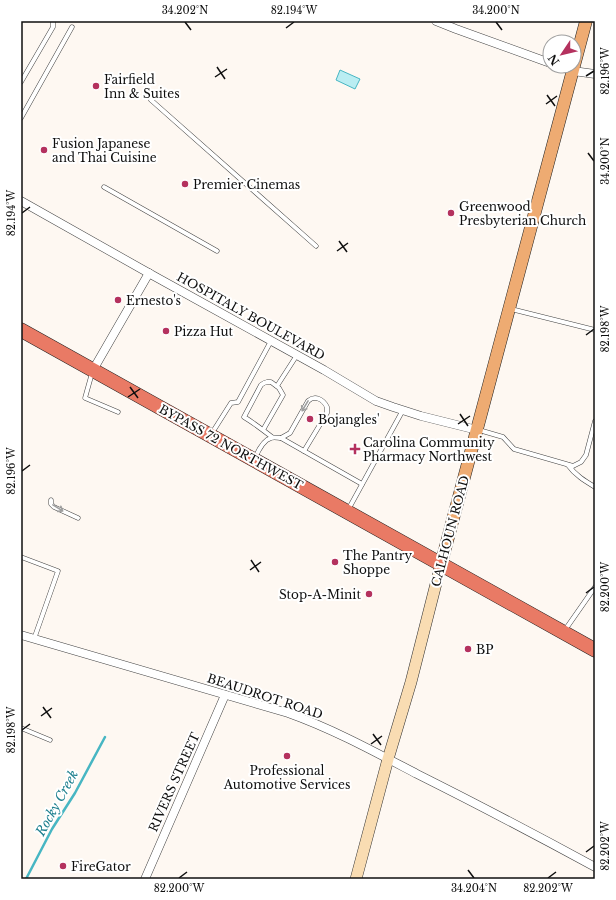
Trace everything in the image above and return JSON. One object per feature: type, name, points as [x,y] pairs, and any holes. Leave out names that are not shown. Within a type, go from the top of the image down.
[{"type":"highway","name":"BYPASS 72 NORTHWEST","points":[[21,330],[595,650]]},
{"type":"main road","name":"CALHOUN ROAD","points":[[582,36],[586,21]]},
{"type":"main road","name":"CALHOUN ROAD","points":[[356,879],[388,759],[411,682],[441,564],[572,74]]},
{"type":"street","points":[[436,21],[542,60]]},
{"type":"street","points":[[582,72],[595,74]]},
{"type":"street","name":"HOSPITALY BOULEVARD","points":[[21,201],[271,340],[376,401],[421,416],[477,430]]},
{"type":"street","points":[[93,370],[149,273]]},
{"type":"street","name":"BEAUDROT ROAD","points":[[21,635],[308,720],[388,759],[595,867]]},
{"type":"street","name":"RIVERS STREET","points":[[145,879],[225,695]]},
{"type":"lane","points":[[21,82],[53,27],[53,21]]},
{"type":"lane","points":[[21,118],[72,27]]},
{"type":"lane","points":[[151,100],[316,246]]},
{"type":"lane","points":[[104,187],[217,251]]},
{"type":"lane","points":[[509,309],[595,330]]},
{"type":"lane","points":[[211,436],[231,403],[238,402],[271,340]]},
{"type":"lane","points":[[277,386],[297,355]]},
{"type":"lane","points":[[93,370],[85,398],[118,412]]},
{"type":"lane","points":[[263,430],[283,395],[281,390],[271,382],[261,385],[244,417],[272,437]]},
{"type":"lane","points":[[281,438],[290,433],[310,398],[322,400],[327,407],[327,414],[304,451]]},
{"type":"lane","points":[[347,512],[403,410]]},
{"type":"lane","points":[[477,430],[503,437],[514,449],[573,466],[581,462],[586,455],[595,421]]},
{"type":"lane","points":[[254,459],[267,439],[272,437],[281,438],[362,484]]},
{"type":"lane","points":[[568,464],[573,472],[595,488]]},
{"type":"lane","points":[[51,500],[51,504],[78,518]]},
{"type":"lane","points":[[21,557],[58,571],[34,639]]},
{"type":"lane","points":[[564,632],[595,587]]},
{"type":"lane","points":[[21,728],[50,740]]},
{"type":"water","points":[[340,70],[360,79],[355,89],[336,80]]},
{"type":"waterway","name":"Rocky Creek","points":[[26,879],[52,829],[75,793],[105,737]]},
{"type":"place","name":"Fairfield Inn & Suites","points":[[96,86]]},
{"type":"place","name":"Fusion Japanese and Thai Cuisine","points":[[44,150]]},
{"type":"place","name":"Premier Cinemas","points":[[185,184]]},
{"type":"place","name":"Greenwood Presbyterian Church","points":[[451,213]]},
{"type":"place","name":"Ernesto's","points":[[118,300]]},
{"type":"place","name":"Pizza Hut","points":[[166,331]]},
{"type":"place","name":"Bojangles'","points":[[310,419]]},
{"type":"place","name":"Carolina Community Pharmacy Northwest","points":[[355,449]]},
{"type":"place","name":"The Pantry Shoppe","points":[[335,562]]},
{"type":"place","name":"Stop-A-Minit","points":[[369,594]]},
{"type":"place","name":"BP","points":[[468,649]]},
{"type":"place","name":"Professional Automotive Services","points":[[287,756]]},
{"type":"place","name":"FireGator","points":[[63,866]]}]
